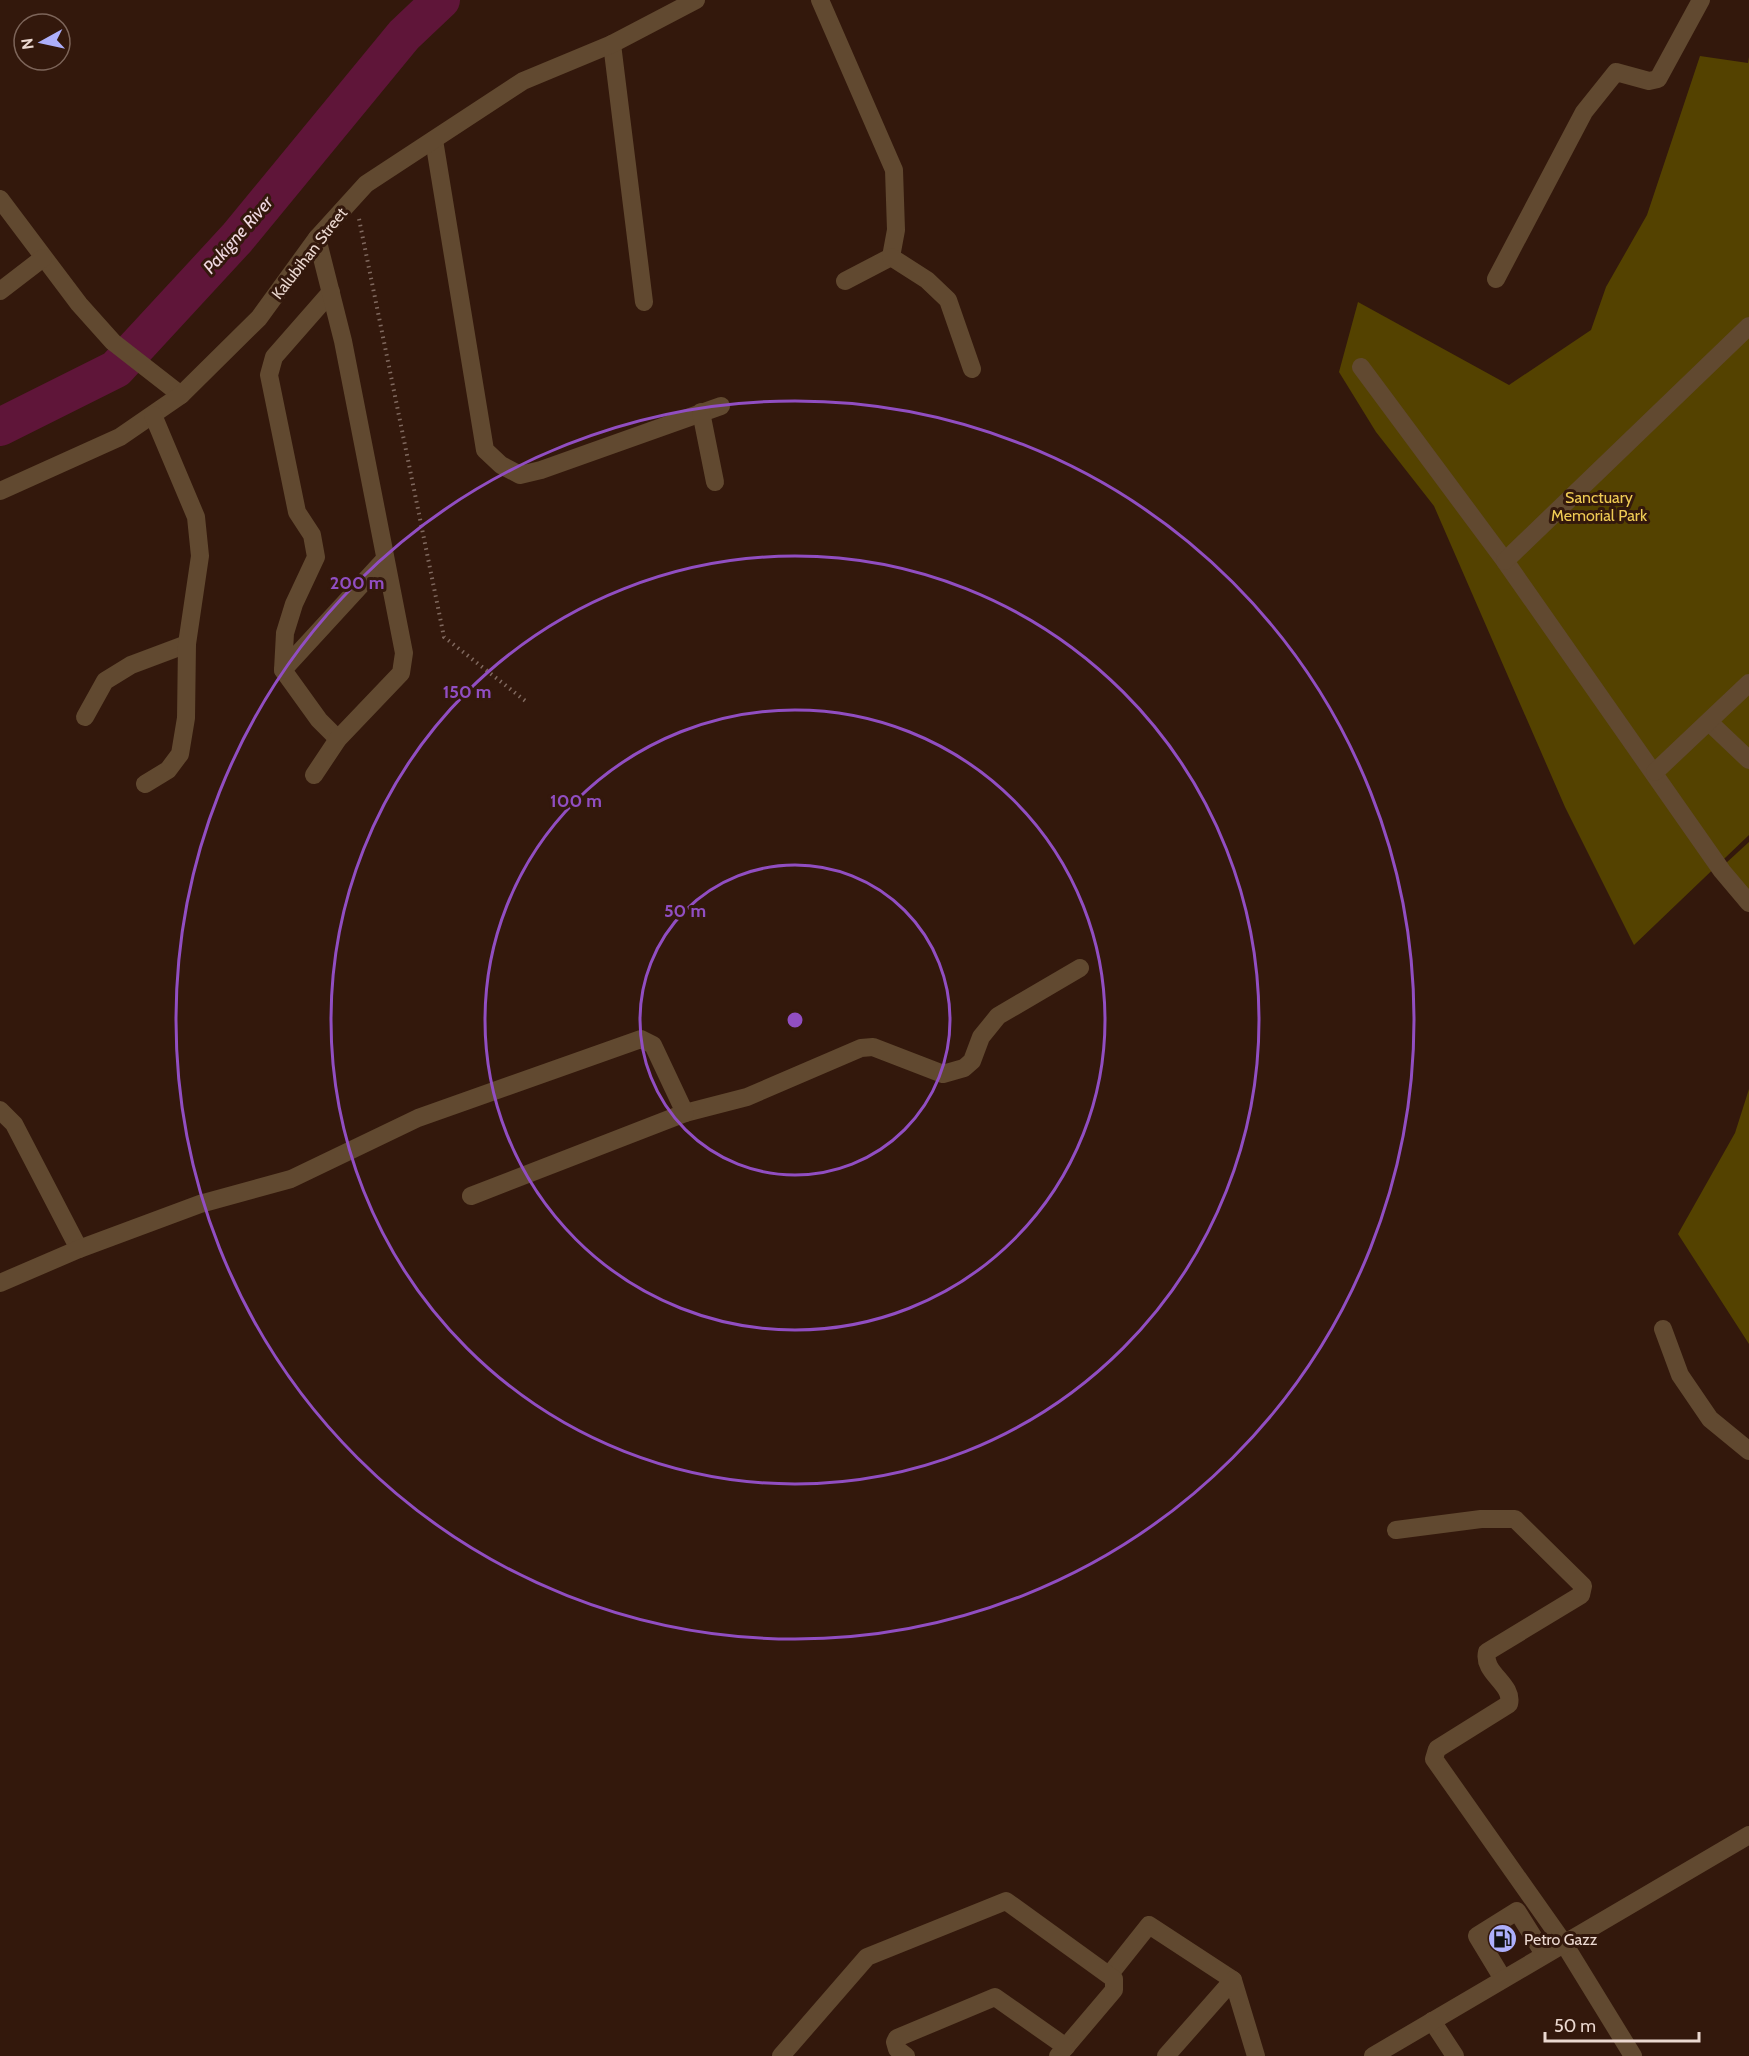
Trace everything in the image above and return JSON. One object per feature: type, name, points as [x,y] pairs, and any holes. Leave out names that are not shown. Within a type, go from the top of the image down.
[{"type":"street","name":"Kalubihan Street","points":[[0,491],[120,437],[153,416],[181,394],[259,318],[317,238],[366,184],[523,81],[612,44],[696,0]]},
{"type":"street","points":[[820,0],[894,170],[896,230],[891,257]]},
{"type":"street","points":[[1496,279],[1591,103],[1616,72],[1648,81],[1658,79],[1701,0]]},
{"type":"street","points":[[612,44],[644,302]]},
{"type":"street","points":[[434,140],[485,450],[501,465],[520,475],[568,462],[721,406]]},
{"type":"street","points":[[0,199],[79,304],[113,342],[181,394]]},
{"type":"street","points":[[314,776],[338,739],[401,673],[404,653],[331,292],[317,238]]},
{"type":"street","points":[[845,281],[891,257]]},
{"type":"street","points":[[891,257],[927,280],[948,300],[972,369]]},
{"type":"street","points":[[0,291],[44,258]]},
{"type":"street","points":[[331,292],[273,357],[269,375],[297,512],[312,535],[316,557],[294,604],[285,633],[283,670],[319,720],[338,739]]},
{"type":"street","points":[[1506,561],[1749,326]]},
{"type":"street","points":[[1361,367],[1506,561],[1722,871],[1749,903]]},
{"type":"street","points":[[701,412],[715,482]]},
{"type":"street","points":[[145,784],[168,770],[180,754],[186,718],[187,644],[200,555],[196,518],[153,416]]},
{"type":"street","points":[[283,670],[385,559]]},
{"type":"street","points":[[84,717],[105,681],[131,665],[187,644]]},
{"type":"street","points":[[1655,772],[1749,683]]},
{"type":"street","points":[[1709,722],[1749,760]]},
{"type":"street","points":[[471,1196],[685,1113],[747,1096],[861,1048],[873,1047],[943,1074],[964,1068],[978,1051],[988,1025],[998,1016],[1080,968]]},
{"type":"street","points":[[0,1283],[79,1249],[200,1204],[291,1179],[418,1118],[641,1039],[653,1045],[685,1113]]},
{"type":"street","points":[[0,1110],[14,1124],[79,1249]]},
{"type":"street","points":[[1663,1329],[1680,1375],[1710,1419],[1749,1451]]},
{"type":"street","points":[[1396,1530],[1481,1519],[1515,1519],[1583,1586],[1581,1595],[1487,1652],[1488,1664],[1509,1694],[1509,1704],[1437,1749],[1434,1755],[1435,1761],[1563,1942],[1633,2056]]},
{"type":"street","points":[[1373,2056],[1563,1942],[1724,1852],[1749,1835]]},
{"type":"street","points":[[782,2055],[867,1957],[1006,1901],[1114,1978],[1114,1990],[1062,2051],[995,1996],[897,2038],[895,2042],[897,2049],[906,2056]]},
{"type":"street","points":[[1503,1979],[1477,1936],[1517,1911],[1544,1954]]},
{"type":"street","points":[[1110,1974],[1149,1925],[1233,1980],[1256,2056]]},
{"type":"street","points":[[1534,1937],[1552,1926]]},
{"type":"street","points":[[1166,2056],[1233,1980]]},
{"type":"street","points":[[1432,2021],[1455,2056]]},
{"type":"path","points":[[355,196],[444,637],[528,703]]},
{"type":"green space","name":"Sanctuary Memorial Park","points":[[1700,56],[1748,63],[1749,57],[1749,835],[1634,945],[1565,807],[1434,506],[1376,432],[1339,372],[1358,302],[1509,385],[1591,330],[1606,287],[1647,215]]},
{"type":"green space","points":[[1749,842],[1749,893],[1725,864]]},
{"type":"green space","points":[[1749,1089],[1749,1344],[1678,1234],[1735,1133]]},
{"type":"waterway","name":"Pakigne River","points":[[0,427],[116,369],[237,238],[404,35],[441,0]]},
{"type":"place","name":"Petro Gazz","points":[[1503,1939]]}]
